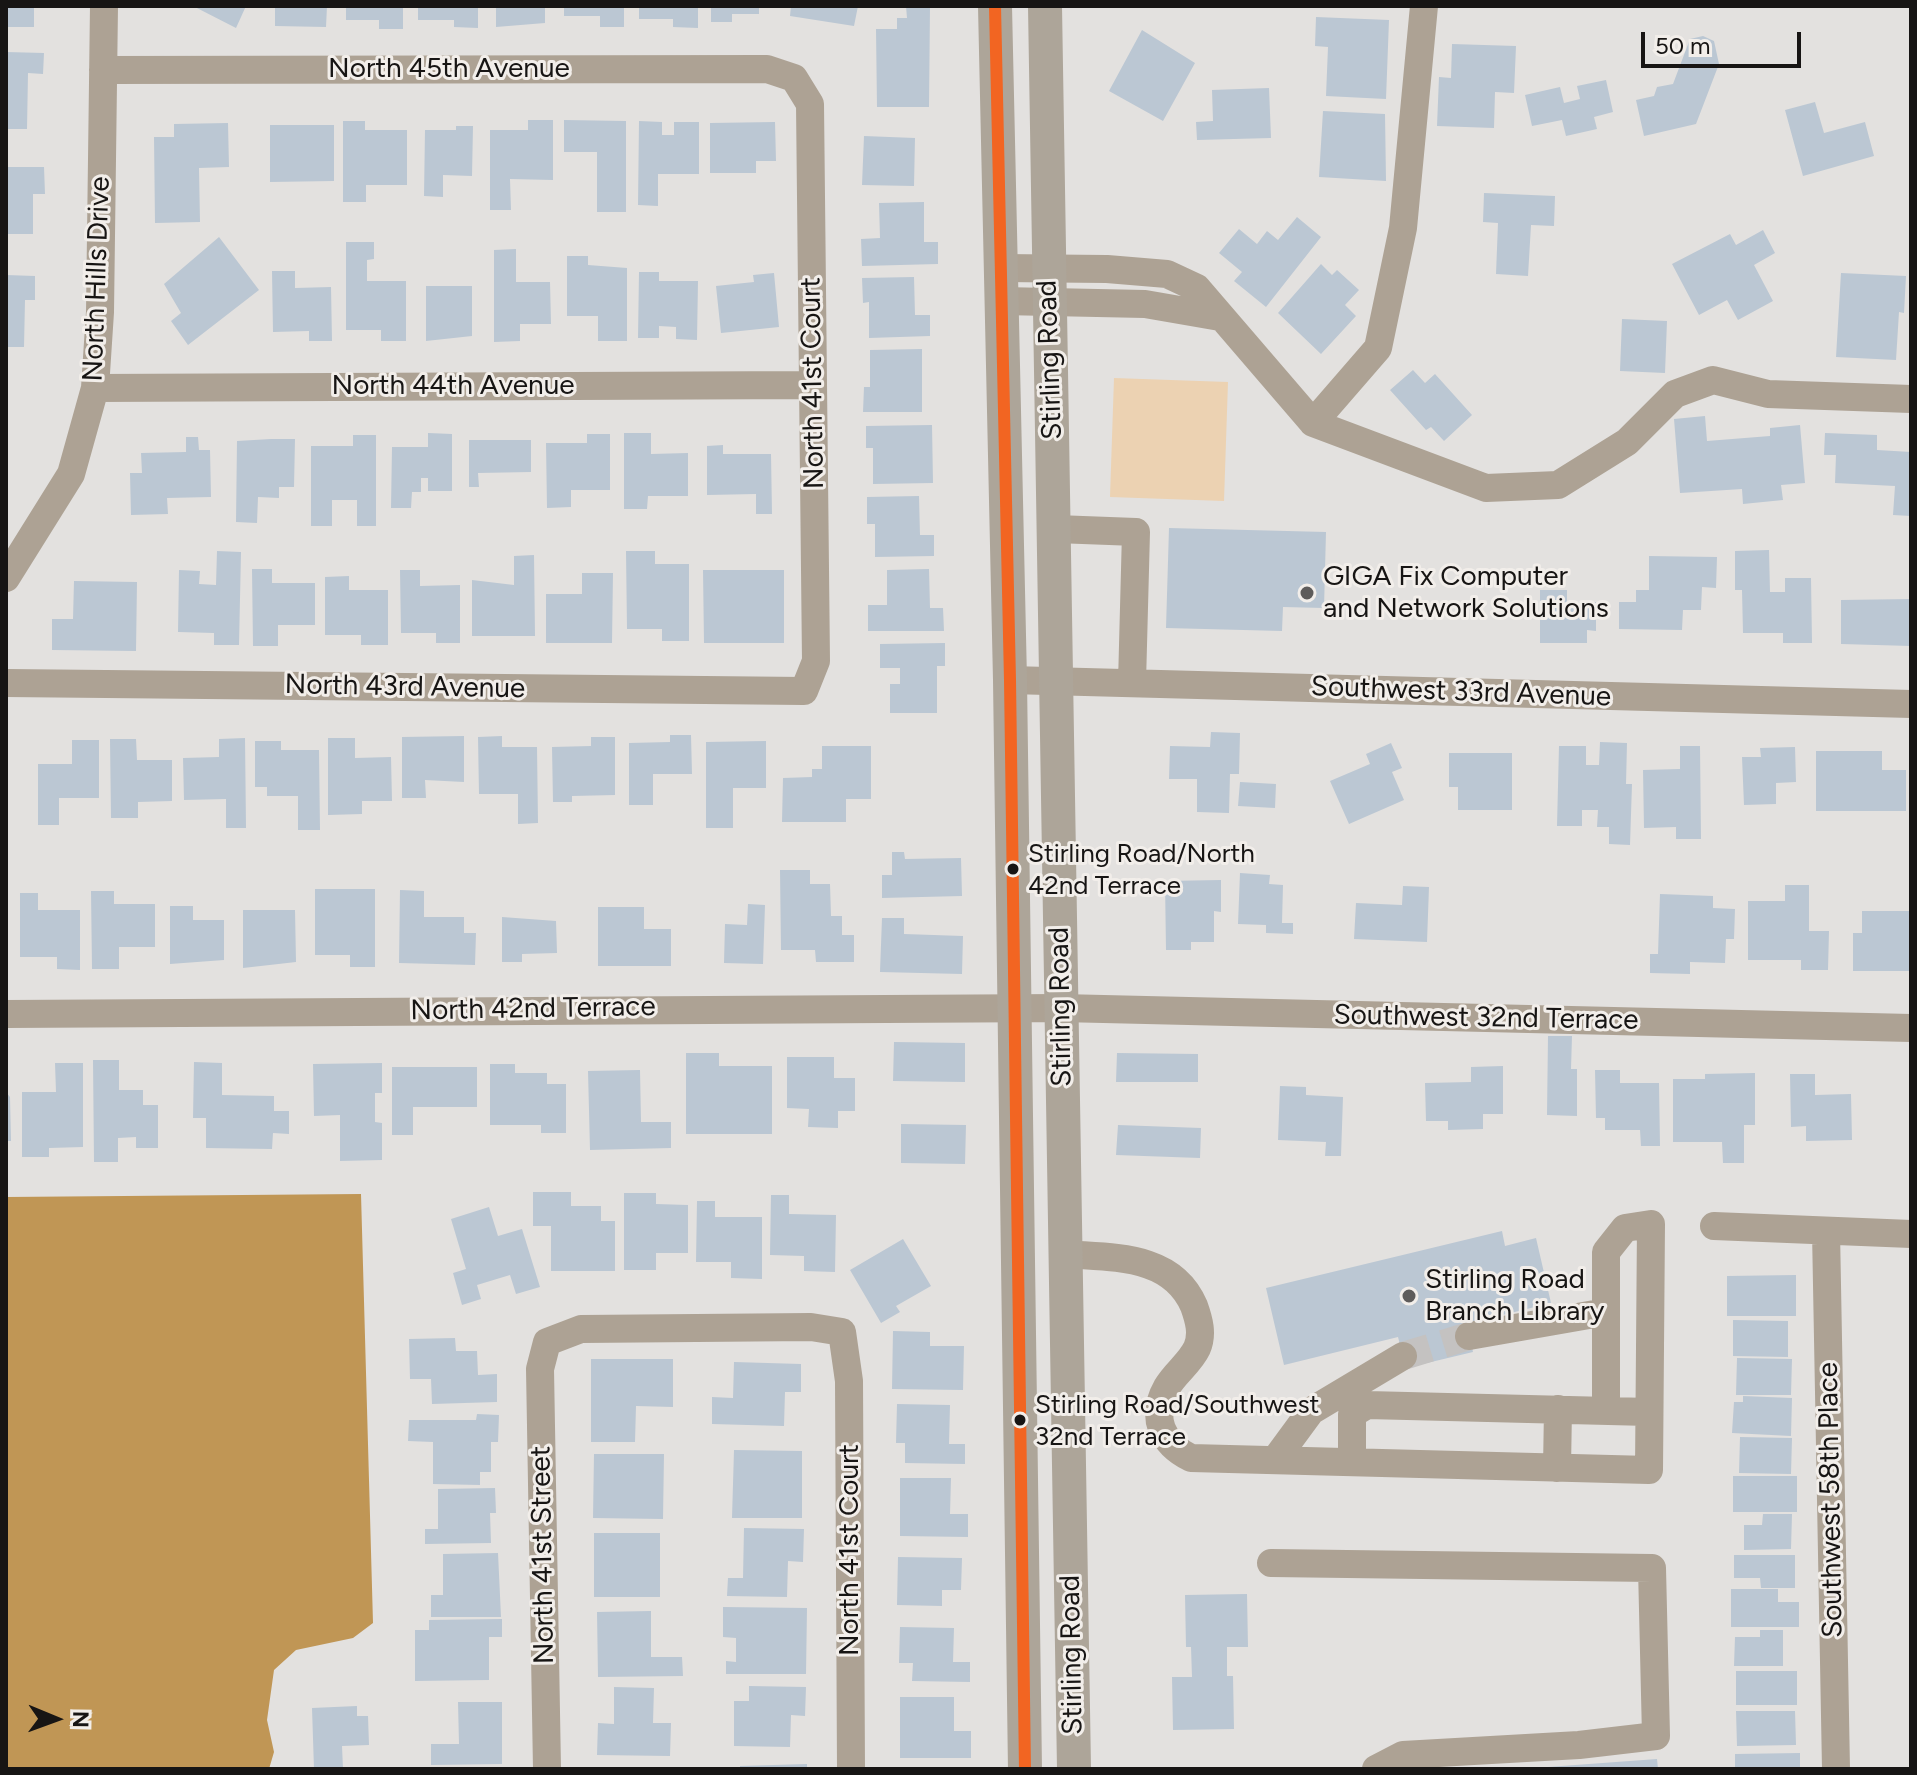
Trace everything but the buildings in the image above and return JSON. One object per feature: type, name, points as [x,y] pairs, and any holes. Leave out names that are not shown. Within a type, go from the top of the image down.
[{"type":"main road","name":"Stirling Road","points":[[995,6],[1010,680],[1025,1769]]},
{"type":"main road","name":"Stirling Road","points":[[1045,6],[1048,284],[1059,681],[1061,1008],[1074,1769]]},
{"type":"street","name":"North Hills Drive","points":[[6,578],[71,474],[95,388],[100,312],[104,6]]},
{"type":"street","points":[[1313,423],[1378,348],[1403,228],[1424,6]]},
{"type":"street","name":"North 45th Avenue","points":[[103,70],[767,69],[794,78]]},
{"type":"street","name":"North 41st Court","points":[[794,78],[810,104],[816,661],[804,691]]},
{"type":"street","points":[[1002,284],[1048,284],[1147,273],[1167,274],[1197,288],[1313,423],[1486,488],[1558,485],[1627,442],[1675,394],[1713,380],[1768,394],[1911,399]]},
{"type":"street","points":[[1145,304],[1147,273]]},
{"type":"street","points":[[1048,284],[1107,303],[1131,317],[1199,329],[1211,328],[1220,317]]},
{"type":"street","points":[[1107,303],[1145,304],[1220,317]]},
{"type":"street","name":"North 44th Avenue","points":[[95,388],[812,385]]},
{"type":"street","points":[[1056,529],[1136,532],[1132,683]]},
{"type":"street","name":"Southwest 33rd Avenue","points":[[1010,680],[1911,704]]},
{"type":"street","name":"North 43rd Avenue","points":[[6,683],[804,691]]},
{"type":"street","name":"North 42nd Terrace","points":[[6,1014],[1061,1008]]},
{"type":"street","name":"Southwest 32nd Terrace","points":[[1061,1008],[1911,1028]]},
{"type":"street","points":[[1065,1254],[1128,1259],[1155,1266],[1171,1275],[1188,1294],[1200,1333],[1197,1348],[1166,1389],[1159,1406],[1159,1424],[1166,1441],[1191,1458],[1649,1470],[1651,1224],[1625,1228],[1606,1252],[1606,1411]]},
{"type":"street","points":[[1714,1226],[1911,1234]]},
{"type":"street","name":"Southwest 58th Place","points":[[1826,1231],[1836,1769]]},
{"type":"street","points":[[1469,1336],[1606,1312]]},
{"type":"street","name":"North 41st Street","points":[[547,1769],[540,1369],[547,1342],[581,1329],[811,1327],[842,1332]]},
{"type":"street","name":"North 41st Court","points":[[842,1332],[849,1381],[851,1769]]},
{"type":"street","points":[[1275,1460],[1311,1411],[1403,1356]]},
{"type":"street","points":[[1352,1462],[1352,1414],[1367,1405],[1649,1412]]},
{"type":"street","points":[[1557,1468],[1558,1409]]},
{"type":"street","points":[[1271,1563],[1652,1568],[1656,1736],[1579,1745],[1403,1755],[1376,1769]]},
{"type":"shaded area","points":[[1114,378],[1228,382],[1224,501],[1110,497]]},
{"type":"shaded area","points":[[361,1194],[373,1623],[353,1638],[296,1650],[274,1670],[267,1720],[274,1752],[269,1769],[6,1769],[6,1197]]},
{"type":"tunnel","points":[[1403,1356],[1469,1336]]},
{"type":"transit line","points":[[995,6],[1010,680],[1025,1769]]},
{"type":"place","name":"GIGA Fix Computer and Network Solutions","points":[[1307,593]]},
{"type":"place","name":"Stirling Road/North 42nd Terrace","points":[[1013,869]]},
{"type":"place","name":"Stirling Road Branch Library","points":[[1409,1296]]},
{"type":"place","name":"Stirling Road/Southwest 32nd Terrace","points":[[1020,1420]]}]
